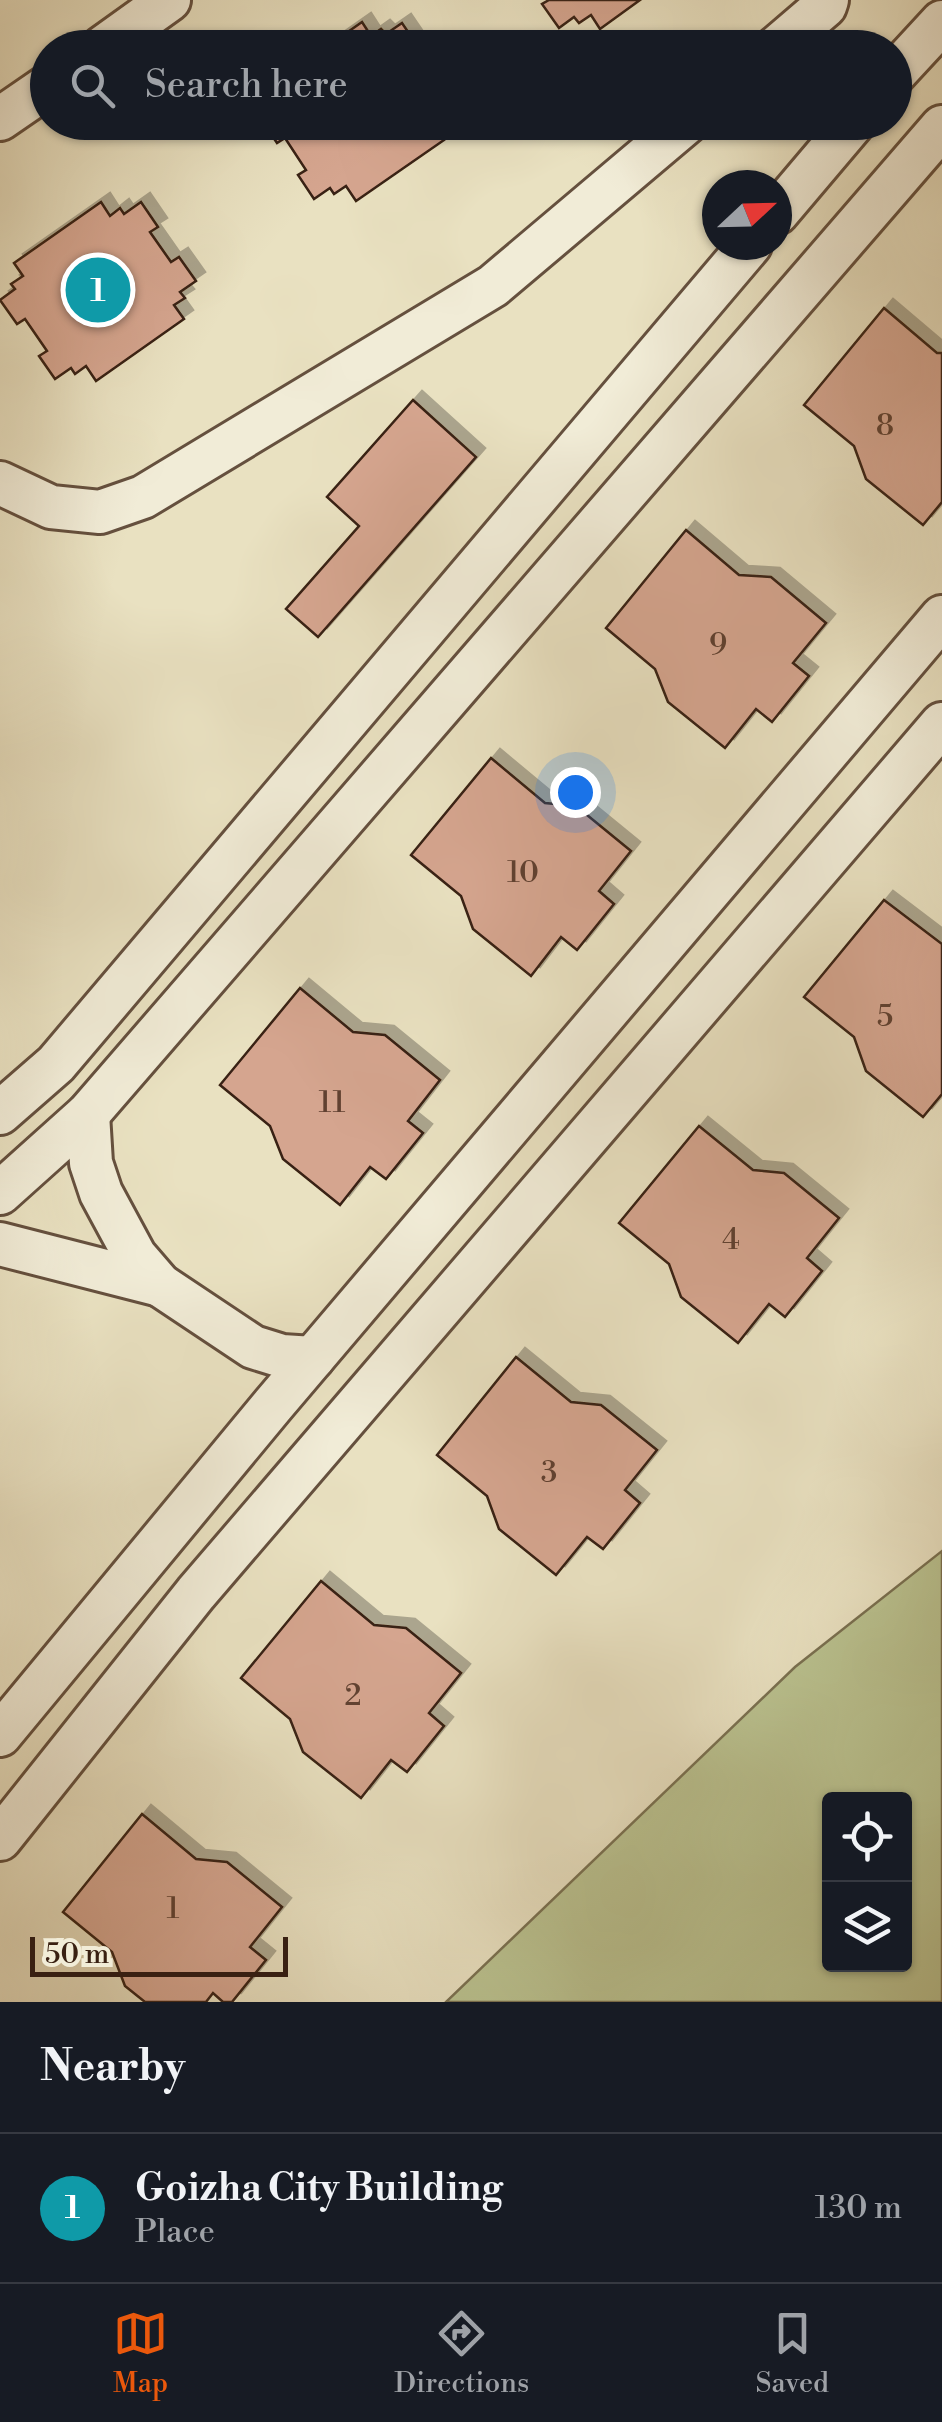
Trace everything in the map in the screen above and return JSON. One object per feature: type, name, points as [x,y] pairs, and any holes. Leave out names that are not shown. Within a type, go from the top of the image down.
[{"type":"street","points":[[127,30],[169,0]]},
{"type":"street","points":[[797,30],[827,0]]},
{"type":"street","points":[[912,54],[942,22]]},
{"type":"street","points":[[0,119],[30,98]]},
{"type":"street","points":[[0,1193],[88,1114],[942,127]]},
{"type":"street","points":[[0,483],[51,507],[100,512],[144,497],[493,286],[666,140]]},
{"type":"street","points":[[792,195],[839,140]]},
{"type":"street","points":[[0,1113],[56,1064],[737,260]]},
{"type":"street","points":[[0,1735],[272,1405],[942,617]]},
{"type":"street","points":[[0,1839],[196,1593],[942,724]]},
{"type":"street","points":[[88,1114],[91,1164],[101,1193],[136,1256],[160,1285],[240,1339],[267,1352],[312,1358]]},
{"type":"street","points":[[0,1244],[160,1285]]},
{"type":"street","points":[[240,1339],[264,1377],[272,1405]]},
{"type":"green space","points":[[942,1551],[942,2002],[446,2002],[795,1667]]},
{"type":"building","points":[[549,0],[640,0],[600,29],[591,15],[579,23],[574,17],[559,28],[542,4]]},
{"type":"building","points":[[362,22],[367,30],[351,30]]},
{"type":"building","points":[[286,140],[444,140],[356,201],[346,186],[334,194],[330,188],[314,199],[298,175],[306,170]]},
{"type":"building","points":[[101,202],[110,216],[120,208],[124,214],[141,202],[158,227],[150,232],[171,262],[179,257],[196,281],[180,292],[185,298],[174,305],[184,319],[96,381],[86,366],[75,374],[71,368],[55,379],[39,356],[47,351],[25,319],[17,324],[0,300],[15,289],[11,284],[23,276],[14,263]]},
{"type":"building","points":[[884,308],[937,353],[942,353],[942,502],[923,525],[866,479],[854,446],[804,405]]},
{"type":"building","points":[[413,400],[476,457],[318,637],[286,609],[359,526],[327,497]]},
{"type":"building","points":[[686,530],[739,575],[771,577],[826,623],[793,663],[809,676],[772,722],[756,709],[725,748],[668,702],[655,669],[606,628]]},
{"type":"building","points":[[491,758],[545,803],[576,806],[631,851],[599,891],[614,904],[577,950],[561,937],[531,976],[473,929],[461,896],[411,855]]},
{"type":"building","points":[[884,900],[942,944],[942,1094],[923,1117],[866,1071],[854,1037],[804,997]]},
{"type":"building","points":[[300,988],[353,1032],[385,1035],[440,1080],[408,1121],[423,1133],[386,1179],[370,1167],[340,1205],[283,1159],[270,1126],[220,1085]]},
{"type":"building","points":[[699,1126],[753,1170],[784,1173],[839,1218],[807,1258],[822,1271],[785,1317],[769,1304],[738,1343],[681,1297],[669,1264],[619,1223]]},
{"type":"building","points":[[516,1357],[571,1402],[601,1405],[657,1450],[625,1490],[640,1503],[603,1549],[587,1537],[556,1575],[499,1529],[487,1496],[437,1455]]},
{"type":"building","points":[[321,1581],[374,1625],[406,1628],[461,1673],[429,1713],[444,1726],[407,1772],[391,1760],[361,1798],[303,1752],[290,1719],[241,1678]]},
{"type":"building","points":[[142,1814],[196,1859],[227,1862],[282,1907],[250,1947],[266,1960],[232,2002],[223,2002],[213,1993],[206,2002],[145,2002],[125,1986],[112,1952],[63,1912]]},
{"type":"place","name":"Goizha City Building","points":[[98,290]]}]
